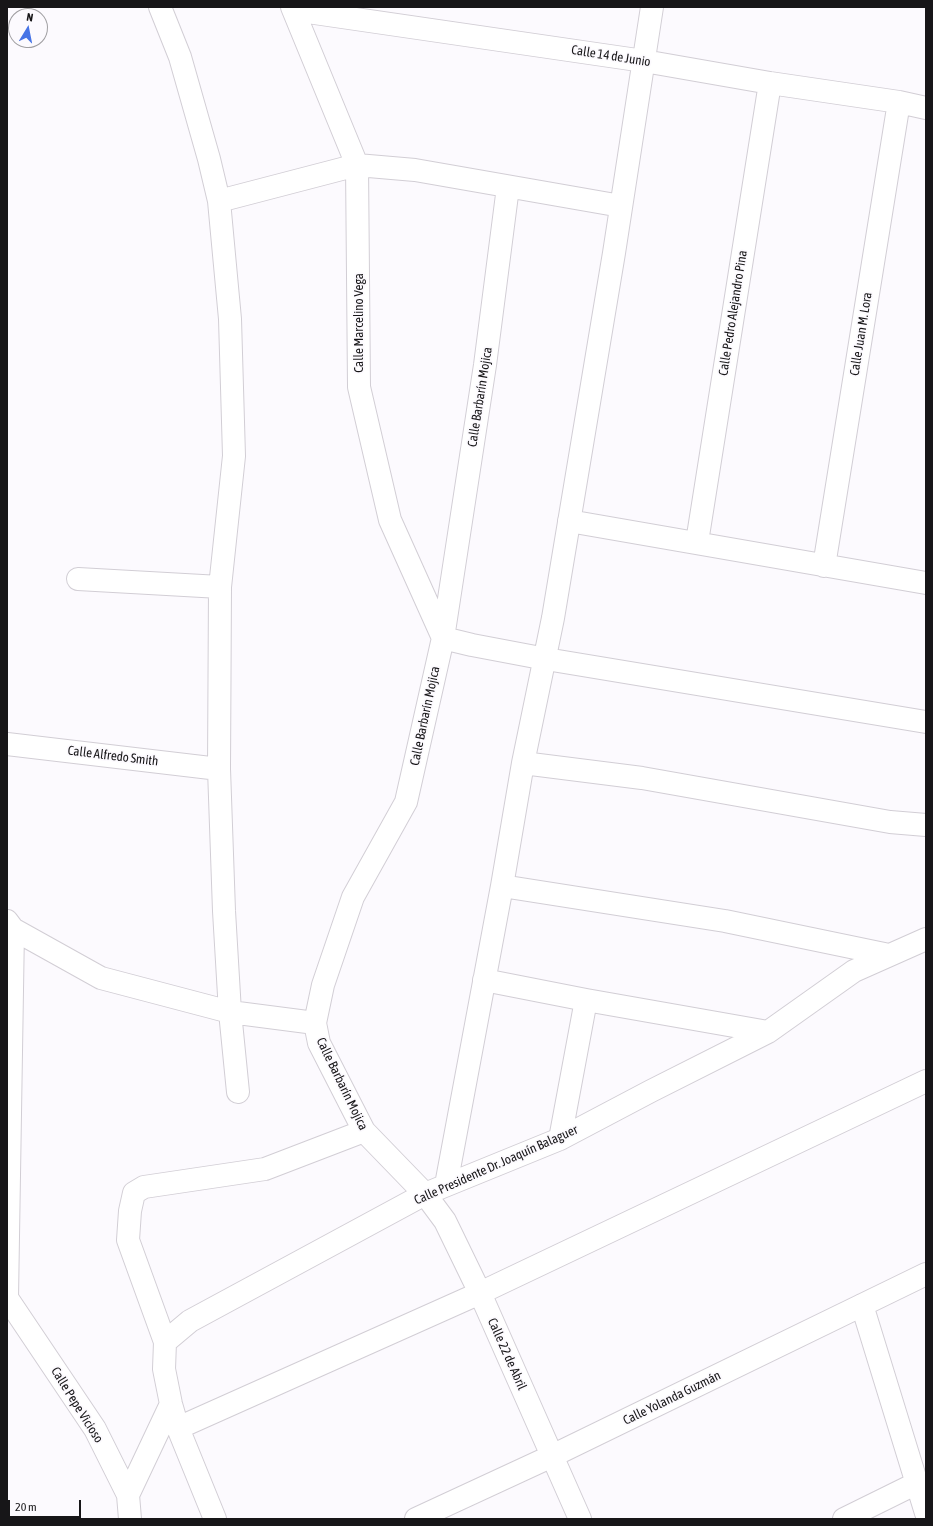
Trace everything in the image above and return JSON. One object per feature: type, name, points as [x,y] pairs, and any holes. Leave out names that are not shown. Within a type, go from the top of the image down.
[{"type":"street","points":[[160,7],[180,57],[209,159],[219,201],[230,319],[234,456],[220,587],[219,769],[224,911],[230,1012],[238,1092]]},
{"type":"street","points":[[446,1185],[502,886],[523,763],[546,659],[621,206],[652,7]]},
{"type":"street","name":"Calle 14 de Junio","points":[[293,8],[644,61],[770,83],[899,102],[926,108]]},
{"type":"street","name":"Calle Marcelino Vega","points":[[293,8],[357,165],[359,386],[390,520],[442,638]]},
{"type":"street","name":"Calle Pedro Alejandro Pina","points":[[697,542],[770,83]]},
{"type":"street","name":"Calle Juan M. Lora","points":[[824,566],[899,102]]},
{"type":"street","points":[[219,201],[357,165],[415,170],[621,206]]},
{"type":"street","name":"Calle Barbarín Mojica","points":[[425,1194],[364,1131],[319,1042],[315,1023],[323,985],[353,897],[406,802],[442,638],[485,365],[508,187]]},
{"type":"street","points":[[569,521],[697,542],[824,566],[926,583]]},
{"type":"street","points":[[78,580],[220,587]]},
{"type":"street","points":[[442,638],[546,659],[926,722]]},
{"type":"street","name":"Calle Alfredo Smith","points":[[7,744],[219,769]]},
{"type":"street","points":[[523,763],[642,778],[890,822],[926,825]]},
{"type":"street","points":[[502,886],[725,921],[889,955]]},
{"type":"street","points":[[7,1298],[10,925],[101,978],[230,1012],[315,1023]]},
{"type":"street","name":"Calle Presidente Dr. Joaquín Balaguer","points":[[165,1342],[190,1321],[425,1194],[560,1139],[768,1032],[854,972],[926,938]]},
{"type":"street","points":[[484,980],[586,1000],[768,1032]]},
{"type":"street","points":[[560,1139],[586,1000]]},
{"type":"street","points":[[178,1428],[480,1293],[926,1081]]},
{"type":"street","points":[[215,1519],[178,1428],[171,1404],[164,1369],[165,1342],[128,1240],[130,1211],[134,1193],[144,1187],[265,1169],[364,1131]]},
{"type":"street","name":"Calle 22 de Abril","points":[[425,1194],[445,1221],[480,1293],[580,1519]]},
{"type":"street","name":"Calle Yolanda Guzmán","points":[[416,1519],[552,1456],[926,1274]]},
{"type":"street","name":"Calle Pepe Vicioso","points":[[7,1298],[95,1429],[128,1494],[130,1519]]},
{"type":"street","points":[[862,1305],[926,1513]]},
{"type":"street","points":[[128,1494],[171,1404]]},
{"type":"street","points":[[844,1519],[917,1484]]}]
